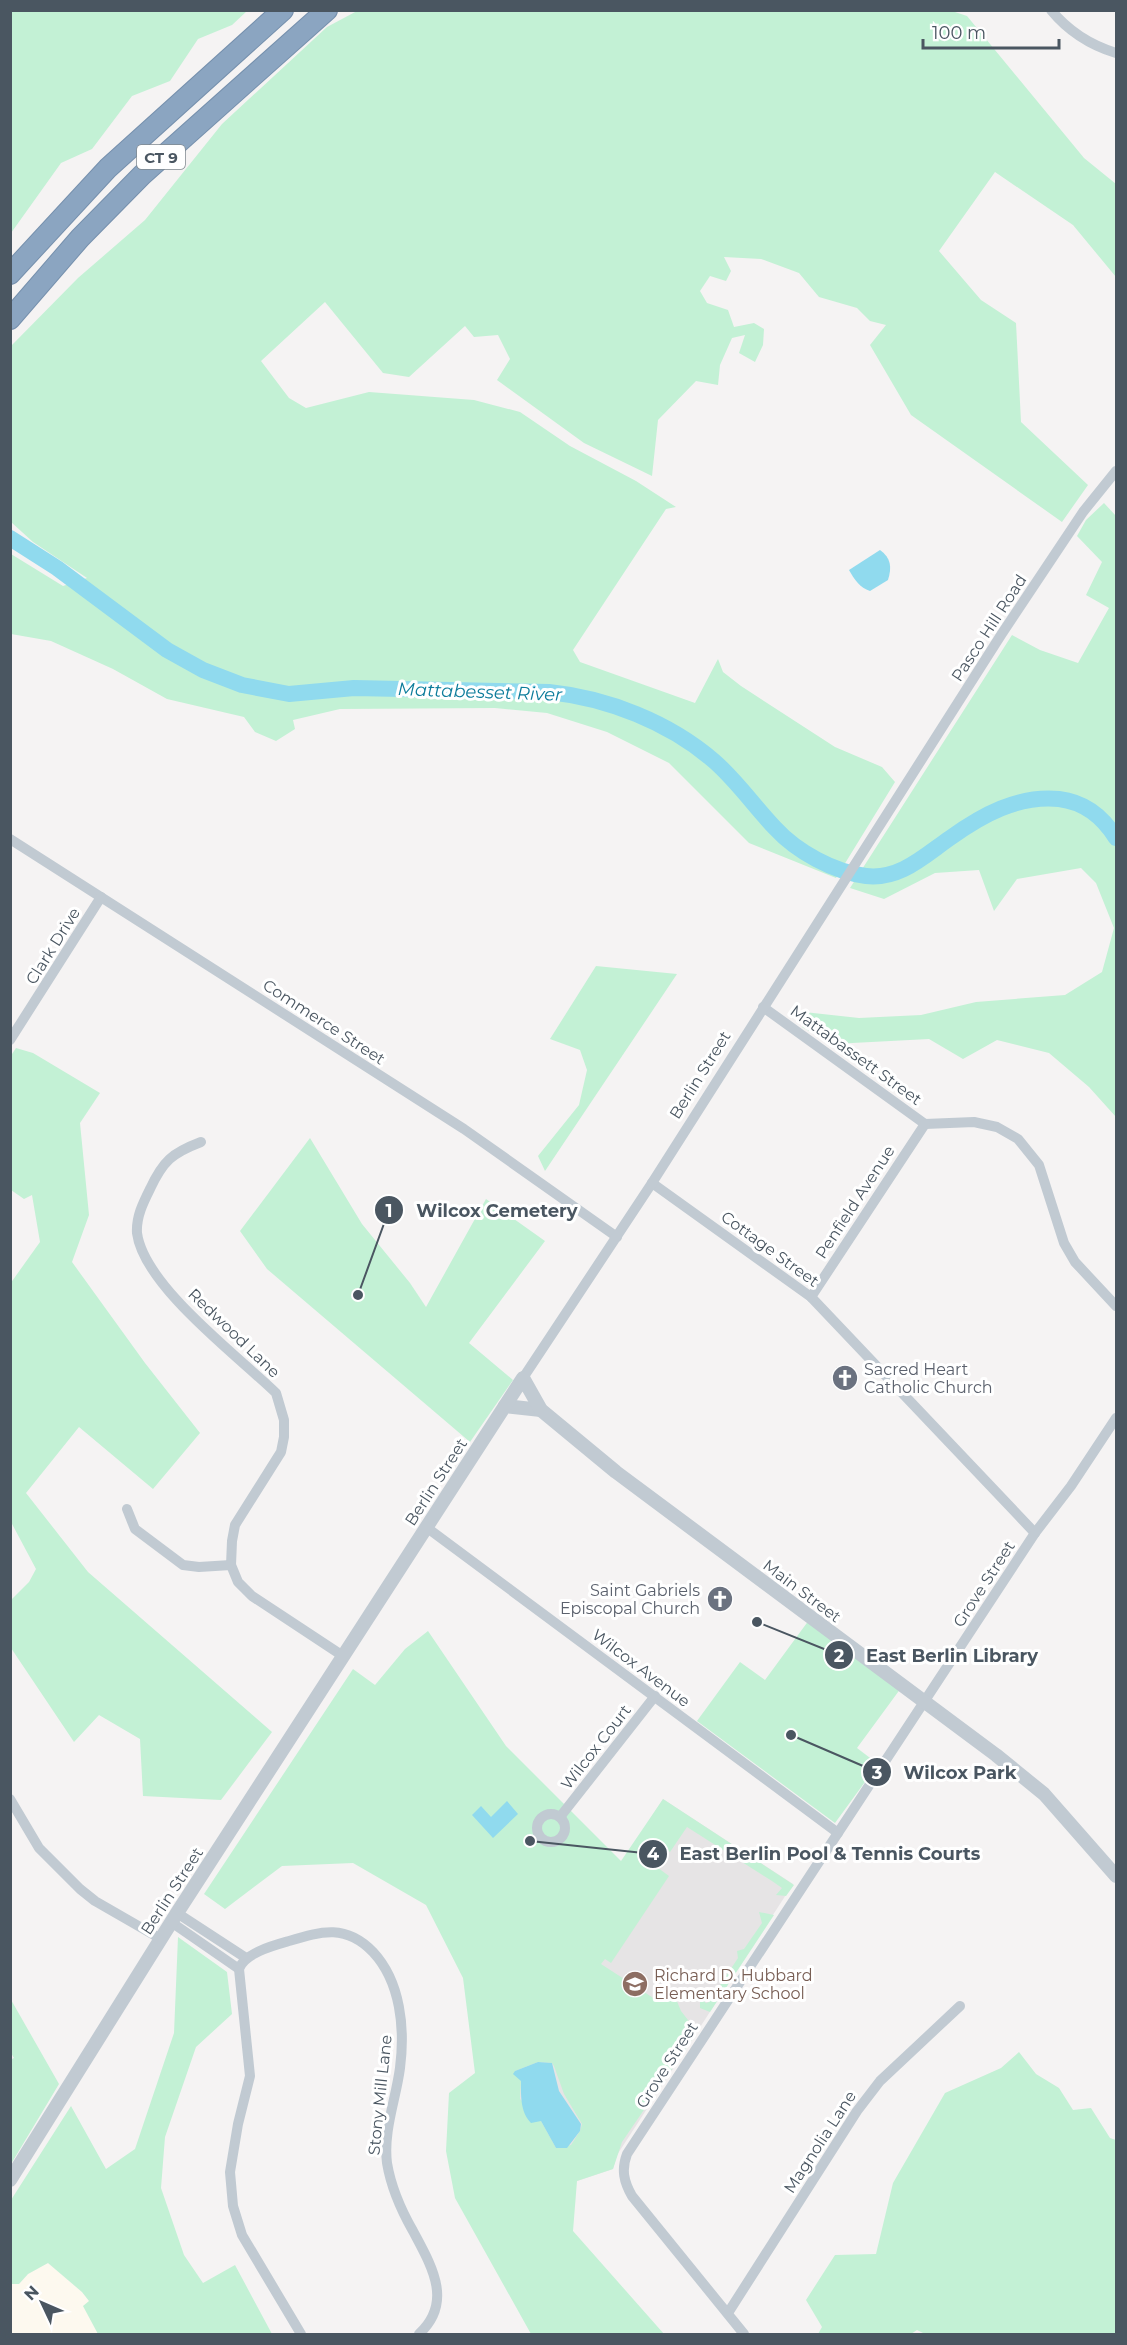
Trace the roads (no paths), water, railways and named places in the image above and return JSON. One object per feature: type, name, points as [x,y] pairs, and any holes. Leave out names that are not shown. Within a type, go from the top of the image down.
[{"type":"highway","name":"CT 9","points":[[10,274],[73,204],[135,142],[283,10]]},
{"type":"highway","name":"CT 9","points":[[10,319],[72,247],[142,174],[327,10]]},
{"type":"street","points":[[1058,13],[1081,38],[1116,53]]},
{"type":"street","name":"Pasco Hill Road","points":[[892,805],[1070,531],[1116,471]]},
{"type":"street","name":"Berlin Street","points":[[10,2180],[161,1938],[426,1527],[652,1183],[892,805]]},
{"type":"street","name":"Commerce Street","points":[[10,839],[464,1129],[617,1237]]},
{"type":"street","name":"Clark Drive","points":[[10,1040],[101,897]]},
{"type":"street","name":"Mattabassett Street","points":[[763,1007],[925,1124],[974,1122],[985,1124],[1008,1132],[1025,1146],[1033,1155],[1043,1176],[1064,1243],[1075,1262],[1116,1306]]},
{"type":"street","name":"Penfield Avenue","points":[[811,1297],[925,1124]]},
{"type":"street","name":"Redwood Lane","points":[[201,1142],[178,1151],[164,1164],[138,1213],[137,1232],[142,1251],[175,1298],[207,1332],[276,1393],[281,1407],[284,1437],[281,1452],[235,1525],[231,1565]]},
{"type":"street","name":"Cottage Street","points":[[652,1183],[811,1297],[1035,1533]]},
{"type":"street","name":"Main Street","points":[[523,1378],[541,1410],[616,1472],[996,1755],[1044,1794],[1116,1876]]},
{"type":"street","points":[[505,1406],[541,1410]]},
{"type":"street","name":"Grove Street","points":[[744,2334],[641,2209],[625,2184],[623,2163],[641,2131],[1035,1533],[1071,1486],[1116,1418]]},
{"type":"street","points":[[127,1509],[135,1529],[183,1565],[199,1567],[231,1565],[238,1582],[252,1596],[343,1656]]},
{"type":"street","name":"Wilcox Avenue","points":[[426,1527],[838,1833]]},
{"type":"street","name":"Wilcox Court","points":[[560,1817],[655,1696]]},
{"type":"street","points":[[10,1799],[39,1848],[80,1889],[95,1901],[161,1938]]},
{"type":"street","points":[[174,1918],[246,1959]]},
{"type":"street","points":[[174,1918],[239,1969],[250,2076],[238,2124],[230,2172],[233,2206],[242,2235],[301,2334]]},
{"type":"street","name":"Stony Mill Lane","points":[[239,1969],[246,1959],[280,1943],[318,1932],[344,1933],[362,1941],[382,1962],[396,1992],[402,2032],[400,2069],[390,2116],[387,2160],[393,2187],[436,2279],[437,2301],[433,2317],[420,2334]]},
{"type":"street","name":"Magnolia Lane","points":[[728,2313],[857,2111],[880,2081],[960,2006]]},
{"type":"water","points":[[880,550],[884,553],[890,567],[888,580],[870,591],[866,590],[855,580],[849,570]]},
{"type":"water","points":[[507,1801],[518,1814],[493,1838],[472,1815],[481,1806],[491,1817]]},
{"type":"water","points":[[538,2062],[552,2063],[559,2091],[581,2124],[580,2131],[567,2148],[556,2148],[541,2121],[531,2123],[523,2109],[521,2081],[513,2074],[515,2071]]},
{"type":"waterway","name":"Mattabesset River","points":[[10,538],[57,568],[167,650],[203,670],[242,685],[289,694],[354,688],[549,692],[593,700],[636,714],[677,735],[714,761],[775,828],[794,845],[817,860],[854,874],[878,876],[901,870],[988,814],[1029,800],[1059,799],[1077,803],[1099,817],[1116,838]]},
{"type":"place","name":"Wilcox Cemetery","points":[[358,1295]]},
{"type":"place","name":"Sacred Heart Catholic Church","points":[[845,1378]]},
{"type":"place","name":"Saint Gabriels Episcopal Church","points":[[720,1599]]},
{"type":"place","name":"East Berlin Library","points":[[757,1622]]},
{"type":"place","name":"Wilcox Park","points":[[791,1735]]},
{"type":"place","name":"East Berlin Pool & Tennis Courts","points":[[530,1841]]},
{"type":"place","name":"Richard D. Hubbard Elementary School","points":[[635,1984]]}]
